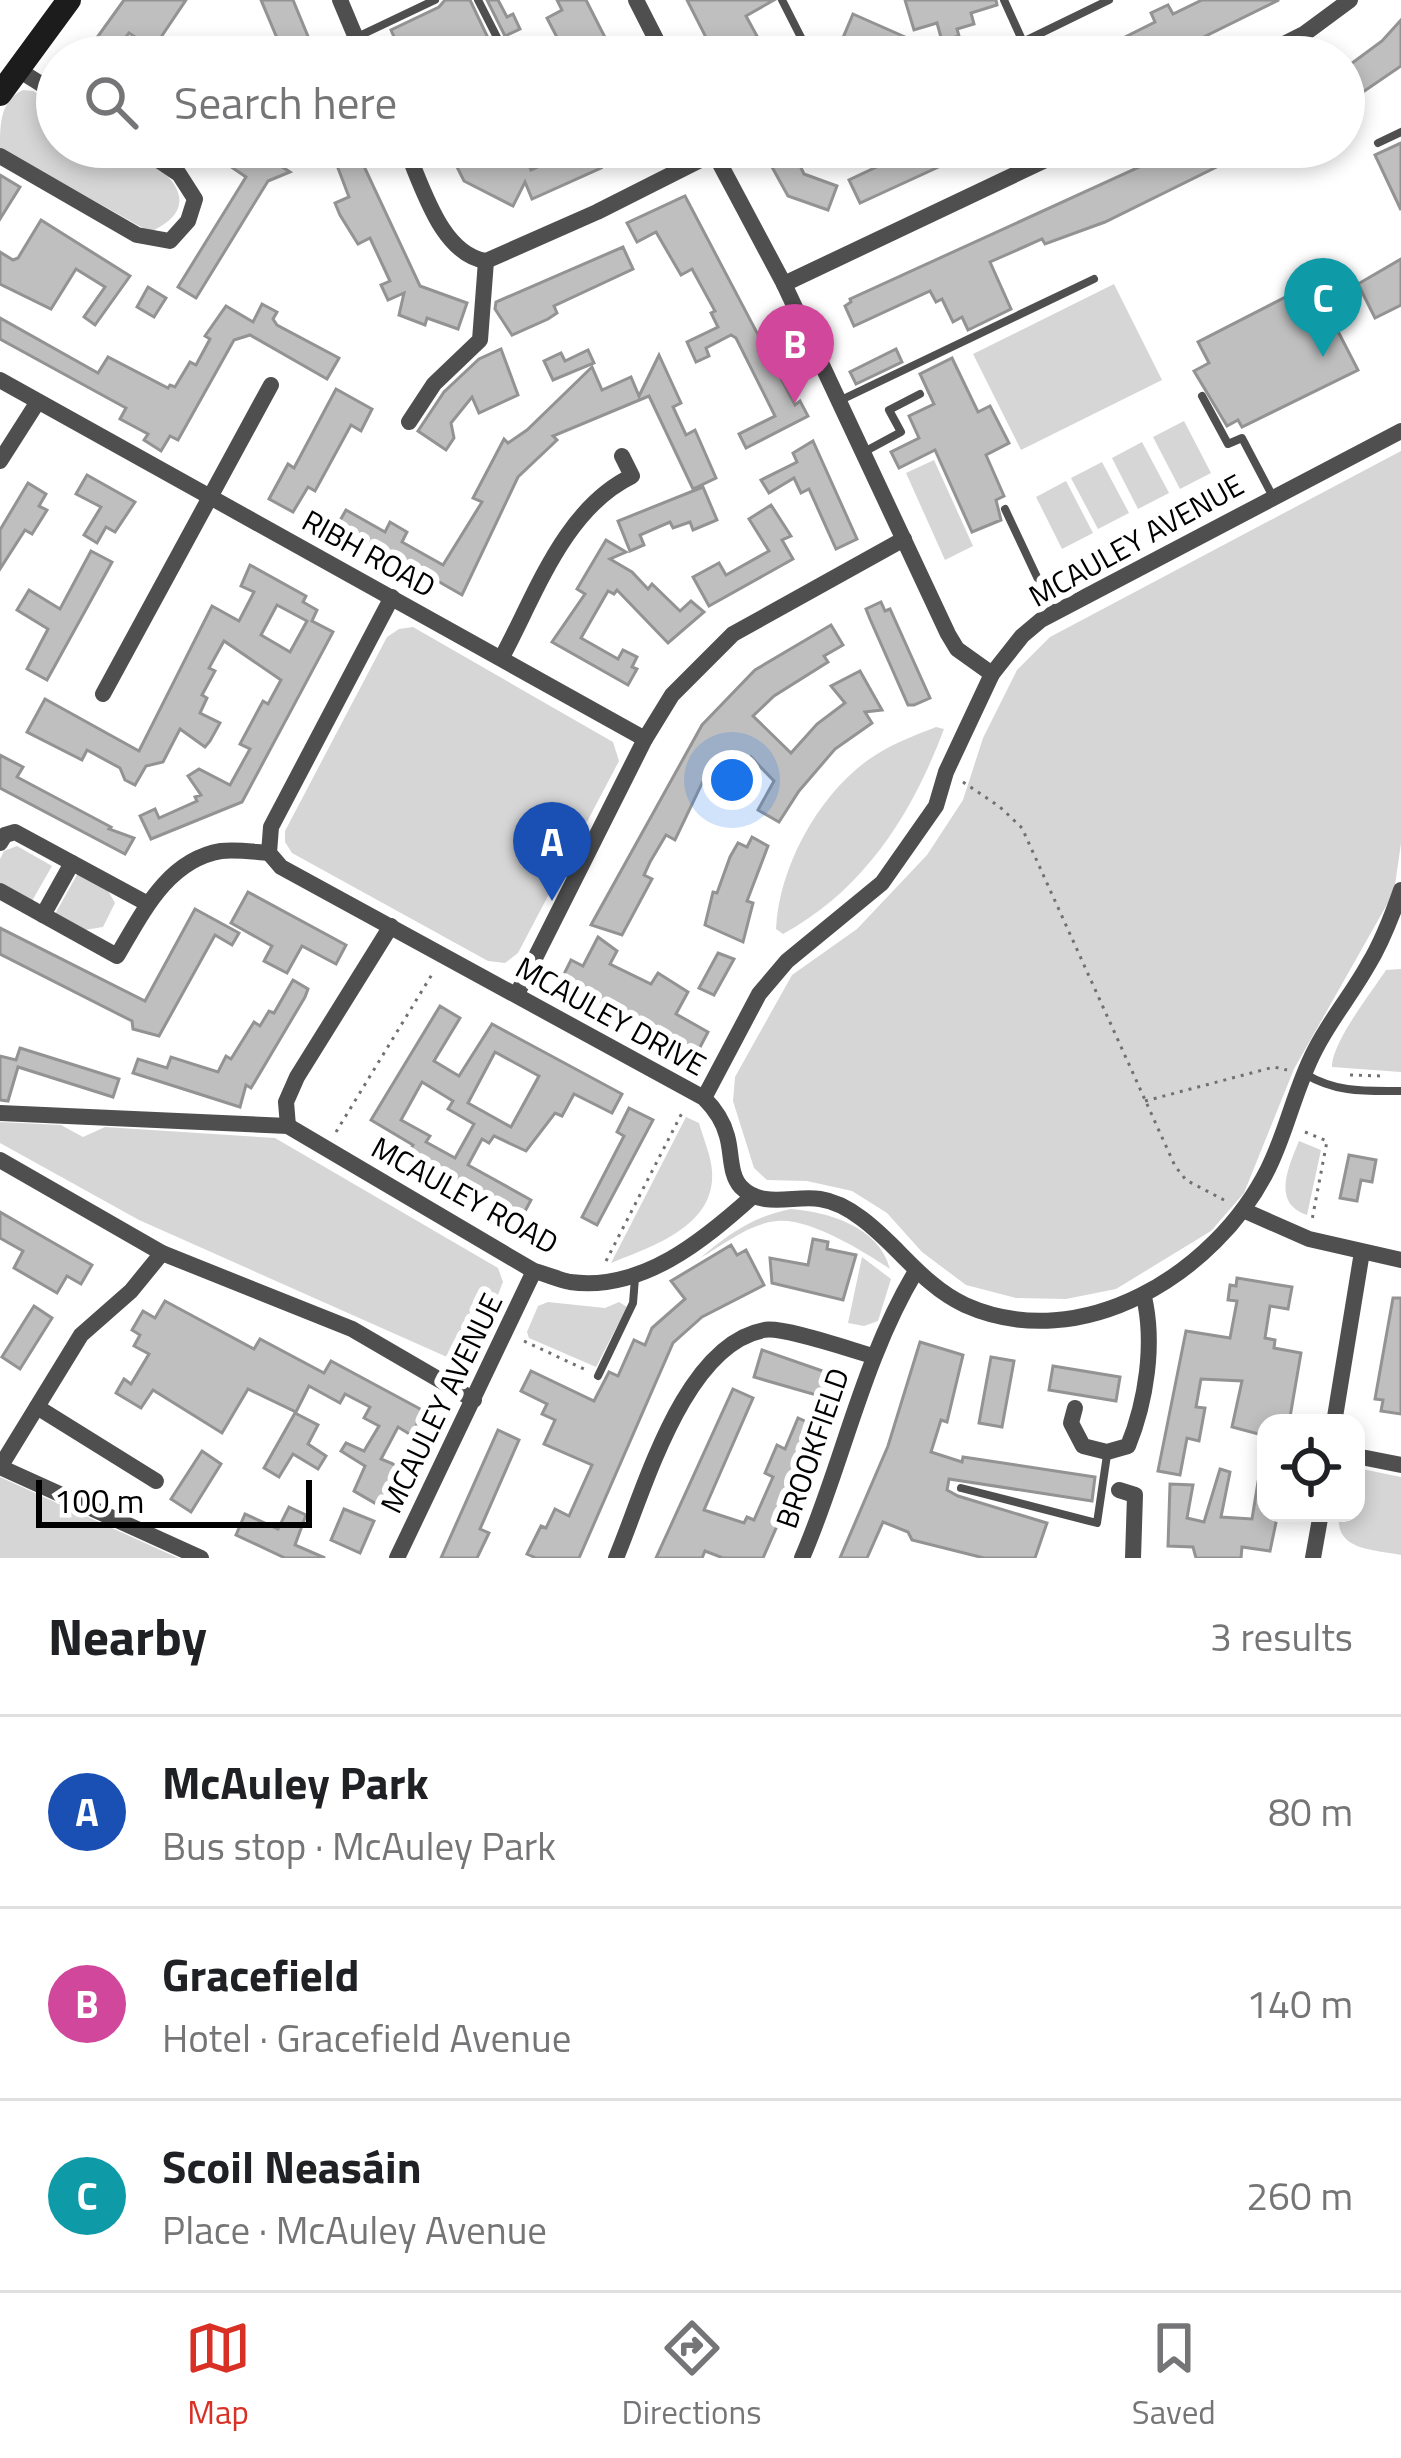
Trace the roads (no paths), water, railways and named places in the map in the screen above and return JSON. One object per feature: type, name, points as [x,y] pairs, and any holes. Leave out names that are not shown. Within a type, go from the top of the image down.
[{"type":"street","points":[[340,0],[355,36]]},
{"type":"street","points":[[636,0],[654,36]]},
{"type":"street","points":[[1300,36],[1350,0]]},
{"type":"street","points":[[39,36],[64,2]]},
{"type":"street","points":[[36,41],[6,82],[36,89]]},
{"type":"street","points":[[0,156],[136,236],[170,241],[188,221],[195,199],[169,168]]},
{"type":"street","points":[[415,168],[446,234],[459,251],[486,261],[597,212],[679,168]]},
{"type":"street","points":[[723,168],[784,284],[956,649],[992,674]]},
{"type":"street","points":[[784,284],[1029,168]]},
{"type":"street","points":[[409,422],[434,384],[480,340],[486,261]]},
{"type":"street","name":"RIBH ROAD","points":[[0,380],[645,739]]},
{"type":"street","points":[[103,694],[271,385]]},
{"type":"street","points":[[0,461],[37,403]]},
{"type":"street","name":"MCAULEY AVENUE","points":[[698,1095],[759,994],[787,962],[882,883],[936,806],[946,772],[992,674],[1022,636],[1054,613],[1401,431]]},
{"type":"street","points":[[502,658],[571,529],[611,486],[632,476],[622,456]]},
{"type":"street","points":[[517,994],[645,739],[672,695],[733,634],[904,539]]},
{"type":"street","points":[[0,891],[117,956],[148,904],[174,873],[220,851],[269,853],[271,827],[392,597]]},
{"type":"street","points":[[0,842],[15,832],[148,904]]},
{"type":"street","name":"MCAULEY DRIVE","points":[[269,853],[281,866],[698,1095],[716,1111],[729,1139],[739,1186],[753,1196]]},
{"type":"street","points":[[43,914],[72,863]]},
{"type":"street","points":[[753,1196],[769,1201],[822,1199],[842,1206],[881,1234],[916,1271],[965,1305],[1026,1320],[1060,1319],[1144,1297],[1220,1238],[1243,1210],[1268,1169],[1316,1047],[1368,966],[1401,890]]},
{"type":"street","points":[[289,1126],[286,1102],[297,1077],[391,926]]},
{"type":"street","name":"MCAULEY ROAD","points":[[0,1113],[289,1126],[534,1271],[572,1282],[635,1276],[703,1240],[753,1196]]},
{"type":"street","points":[[0,1160],[162,1253],[352,1329],[474,1400]]},
{"type":"street","points":[[1243,1210],[1309,1239],[1401,1260]]},
{"type":"street","points":[[1335,1414],[1362,1252]]},
{"type":"street","points":[[162,1253],[131,1291],[81,1335],[0,1467],[201,1558]]},
{"type":"street","name":"MCAULEY AVENUE","points":[[397,1558],[534,1271]]},
{"type":"street","name":"BROOKFIELD","points":[[802,1558],[873,1356],[916,1271]]},
{"type":"street","points":[[1075,1408],[1071,1423],[1083,1446],[1107,1451],[1128,1447],[1138,1422],[1151,1326],[1144,1297]]},
{"type":"street","name":"BROOKFIELD","points":[[616,1558],[686,1392],[726,1348],[766,1329],[873,1356]]},
{"type":"street","points":[[37,1406],[156,1481]]},
{"type":"street","points":[[1365,1458],[1401,1466]]},
{"type":"street","points":[[1119,1490],[1135,1495],[1132,1558]]},
{"type":"street","points":[[1312,1558],[1319,1522]]},
{"type":"lane","points":[[360,36],[435,0]]},
{"type":"lane","points":[[478,0],[496,36]]},
{"type":"lane","points":[[782,0],[800,36]]},
{"type":"lane","points":[[1004,0],[1020,36]]},
{"type":"lane","points":[[1035,36],[1109,0]]},
{"type":"lane","points":[[1378,143],[1401,132]]},
{"type":"lane","points":[[839,401],[1094,279]]},
{"type":"lane","points":[[863,452],[901,432],[890,410],[920,394]]},
{"type":"lane","points":[[1202,396],[1228,444],[1242,438],[1273,496]]},
{"type":"lane","points":[[1005,509],[1054,613]]},
{"type":"lane","points":[[1304,1073],[1345,1091],[1401,1091]]},
{"type":"lane","points":[[598,1376],[633,1303],[635,1276]]},
{"type":"lane","points":[[961,1489],[1097,1523],[1107,1451]]},
{"type":"place","name":"Scoil Neasáin","points":[[1323,357]]},
{"type":"place","name":"Gracefield","points":[[795,403]]},
{"type":"place","name":"McAuley Park","points":[[552,901]]}]
